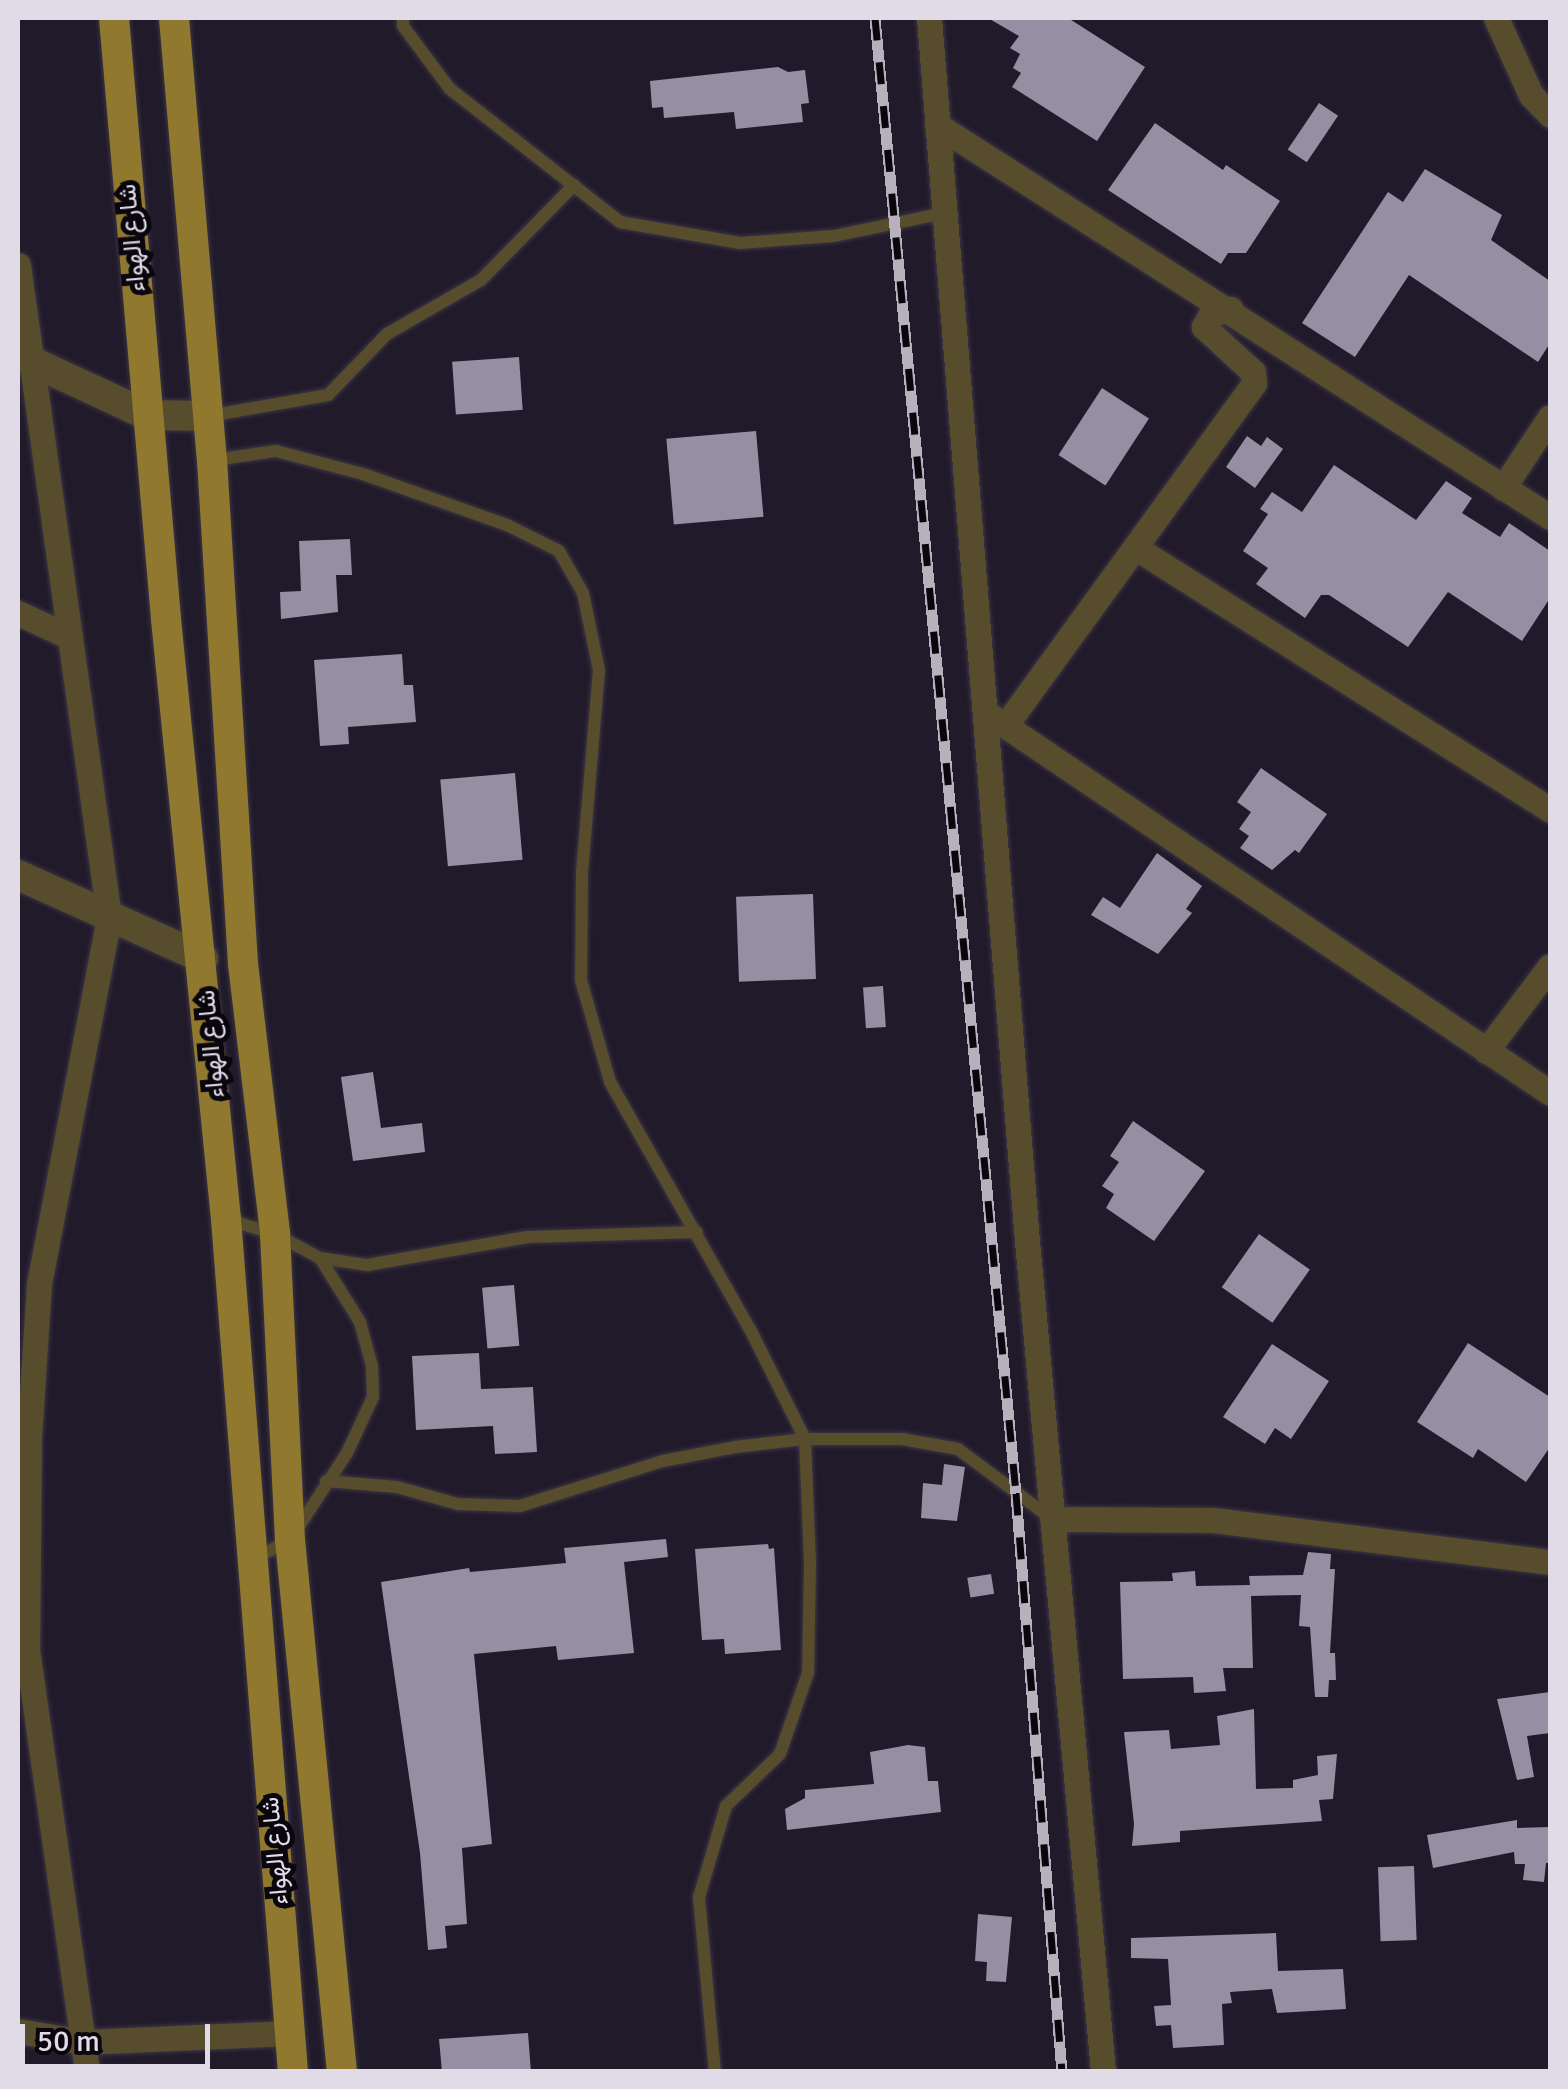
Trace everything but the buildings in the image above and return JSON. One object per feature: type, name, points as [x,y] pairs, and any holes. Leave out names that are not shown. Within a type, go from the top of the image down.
[{"type":"main road","name":"شارع الهواء","points":[[114,18],[147,415],[226,1219],[293,2072]]},
{"type":"main road","name":"شارع الهواء","points":[[174,18],[212,460],[243,964],[275,1234],[290,1540],[342,2072]]},
{"type":"street","points":[[928,18],[995,719],[1052,1519],[1103,2072]]},
{"type":"street","points":[[1496,18],[1531,94],[1550,115]]},
{"type":"street","points":[[937,125],[1550,517]]},
{"type":"street","points":[[18,265],[25,359],[70,636],[109,917],[39,1284],[23,1438],[22,1657],[87,2072]]},
{"type":"street","points":[[995,719],[1136,548],[1254,382],[1253,372],[1204,327],[1211,314],[1230,309]]},
{"type":"street","points":[[25,359],[147,415],[206,416]]},
{"type":"street","points":[[1503,488],[1550,416]]},
{"type":"street","points":[[1136,548],[1550,810]]},
{"type":"street","points":[[18,613],[70,636]]},
{"type":"street","points":[[995,719],[1550,1093]]},
{"type":"street","points":[[18,875],[203,958]]},
{"type":"street","points":[[1486,1051],[1550,966]]},
{"type":"street","points":[[1052,1519],[1213,1520],[1550,1562]]},
{"type":"street","points":[[18,2031],[84,2042],[290,2033]]},
{"type":"lane","points":[[402,18],[403,26],[450,89],[620,222],[740,242],[834,236],[944,214]]},
{"type":"lane","points":[[206,416],[328,395],[387,334],[481,280],[574,185]]},
{"type":"lane","points":[[212,460],[276,451],[362,474],[507,525],[559,551],[583,593],[599,670],[582,872],[581,980],[610,1082],[696,1232],[805,1439],[810,1562],[808,1672],[780,1754],[726,1806],[699,1897],[715,2072]]},
{"type":"lane","points":[[226,1219],[275,1234],[320,1258],[368,1265],[528,1237],[696,1232]]},
{"type":"lane","points":[[251,1560],[290,1540],[373,1398],[360,1322],[320,1258]]},
{"type":"lane","points":[[326,1481],[397,1487],[458,1504],[520,1506],[663,1461],[805,1439],[936,1442],[958,1449],[1052,1519]]},
{"type":"railway","points":[[875,18],[1016,1493],[1062,2072]]}]
